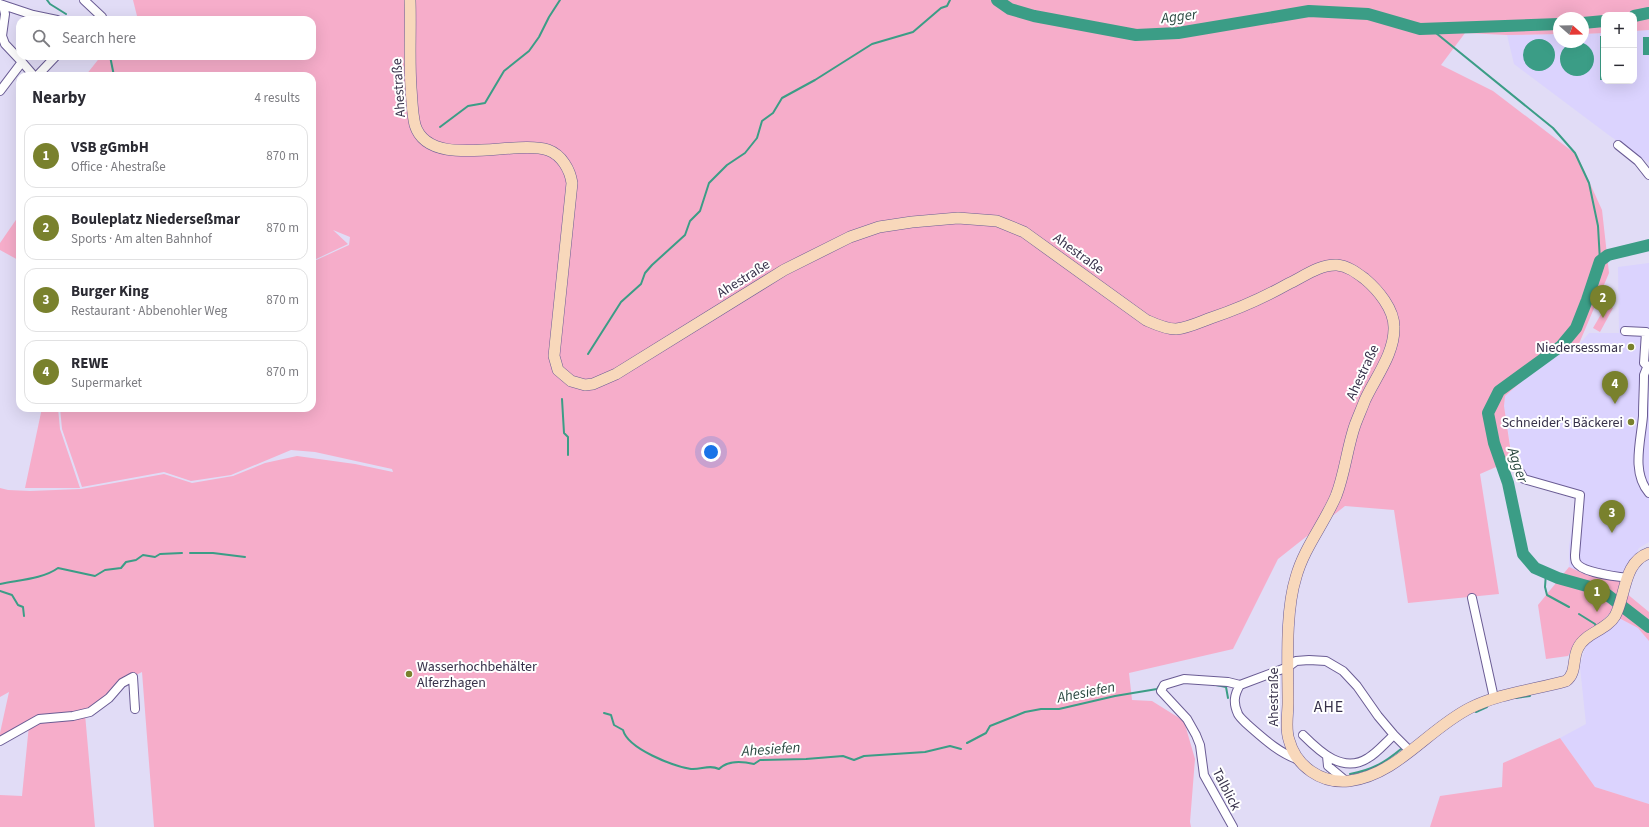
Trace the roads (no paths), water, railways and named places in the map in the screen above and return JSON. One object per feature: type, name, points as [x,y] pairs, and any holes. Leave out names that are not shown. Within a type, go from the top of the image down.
[{"type":"main road","name":"Ahestraße","points":[[410,0],[410,68],[412,99],[416,126],[423,138],[434,145],[450,150],[474,151],[515,148],[549,150],[564,162],[571,174],[572,183],[554,356],[558,370],[571,381],[584,385],[593,384],[616,374],[784,270],[850,237],[879,227],[912,222],[958,218],[997,221],[1024,232],[1146,320],[1161,327],[1175,329],[1193,325],[1261,299],[1318,268],[1337,265],[1352,269],[1365,280],[1379,293],[1390,310],[1395,325],[1393,338],[1390,350],[1366,399],[1355,426],[1335,498],[1299,566],[1290,610],[1288,738],[1299,760],[1317,776],[1328,780],[1346,781],[1375,774],[1387,768],[1444,724],[1469,709],[1494,698],[1566,682],[1573,673],[1576,654],[1580,644],[1612,620],[1616,614],[1627,578],[1635,562],[1642,556],[1649,553]]},
{"type":"street","points":[[84,0],[101,16]]},
{"type":"street","points":[[1,5],[38,16]]},
{"type":"street","points":[[1,5],[5,14],[2,36],[5,44],[16,56]]},
{"type":"street","points":[[39,72],[52,60]]},
{"type":"street","points":[[0,91],[22,62],[31,72]]},
{"type":"street","points":[[1618,145],[1638,161],[1649,175]]},
{"type":"street","points":[[1625,331],[1646,332],[1644,363],[1648,367],[1644,376],[1643,415],[1638,462],[1642,483],[1649,493]]},
{"type":"street","points":[[1517,467],[1524,479],[1580,495],[1575,556],[1576,562],[1581,567],[1589,571],[1627,578]]},
{"type":"street","points":[[1472,598],[1494,698]]},
{"type":"street","points":[[1299,760],[1290,757],[1268,743],[1238,716],[1235,705],[1235,693],[1240,685],[1288,667],[1296,661],[1326,661],[1343,671],[1357,686],[1394,736],[1410,751]]},
{"type":"street","points":[[0,742],[38,719],[73,716],[90,712],[109,698],[122,683],[132,677],[135,709]]},
{"type":"street","name":"Talblick","points":[[1233,827],[1204,775],[1200,745],[1196,735],[1187,719],[1161,691],[1164,685],[1184,679],[1228,682],[1240,685]]},
{"type":"street","points":[[1303,735],[1327,756],[1341,763],[1357,763],[1368,758],[1394,736]]},
{"type":"street","points":[[1327,756],[1328,766],[1346,781]]},
{"type":"waterway","points":[[47,0],[50,4],[66,14]]},
{"type":"waterway","points":[[440,127],[468,106],[485,103],[504,71],[529,51],[539,37],[560,0]]},
{"type":"waterway","points":[[588,354],[621,302],[641,284],[645,273],[652,265],[685,235],[690,221],[700,211],[709,183],[727,165],[745,153],[757,138],[762,121],[773,113],[782,98],[815,80],[872,44],[913,32],[941,8],[947,6],[950,0]]},
{"type":"waterway","name":"Agger","points":[[997,0],[1010,9],[1034,16],[1136,35],[1178,33],[1309,11],[1368,14],[1420,29],[1553,24]]},
{"type":"waterway","name":"Agger","points":[[1637,15],[1649,13]]},
{"type":"waterway","name":"Agger","points":[[1589,22],[1601,21]]},
{"type":"waterway","points":[[1431,29],[1553,128],[1575,153],[1589,183],[1598,226],[1600,261]]},
{"type":"waterway","points":[[111,60],[113,72]]},
{"type":"waterway","name":"Agger","points":[[1649,245],[1608,255],[1600,261],[1576,328],[1561,346],[1499,391],[1488,413],[1494,443],[1508,483],[1523,554],[1535,568],[1558,578],[1601,590],[1649,627]]},
{"type":"waterway","points":[[562,399],[564,433],[568,437],[568,455]]},
{"type":"waterway","points":[[0,584],[38,577],[58,568],[95,576],[105,570],[121,568],[126,562],[136,560],[143,555],[155,557],[160,554],[182,553]]},
{"type":"waterway","points":[[190,553],[213,553],[245,557]]},
{"type":"waterway","name":"Ahesiefen","points":[[1546,573],[1545,587],[1547,595],[1569,607]]},
{"type":"waterway","points":[[0,591],[12,595],[18,605],[23,607],[24,616]]},
{"type":"waterway","name":"Ahesiefen","points":[[1579,614],[1595,624],[1596,627]]},
{"type":"waterway","name":"Ahesiefen","points":[[1216,685],[1226,687],[1228,698]]},
{"type":"waterway","name":"Ahesiefen","points":[[967,743],[986,733],[990,726],[1025,712],[1041,709],[1059,709],[1115,696],[1157,689],[1159,686]]},
{"type":"waterway","name":"Ahesiefen","points":[[1516,698],[1530,696]]},
{"type":"waterway","name":"Ahesiefen","points":[[1476,712],[1487,707]]},
{"type":"waterway","name":"Ahesiefen","points":[[604,713],[611,715],[614,725],[623,730],[633,744],[642,750],[652,756],[691,769],[708,767],[719,769],[731,763],[745,762],[754,764],[760,760],[806,759],[843,756],[854,760],[864,756],[925,752],[950,746],[961,749]]},
{"type":"waterway","name":"Ahesiefen","points":[[1350,774],[1377,765],[1401,749]]},
{"type":"place","name":"Bouleplatz Niederseßmar","points":[[1603,318]]},
{"type":"place","name":"Niedersessmar","points":[[1631,347]]},
{"type":"place","name":"REWE","points":[[1615,404]]},
{"type":"place","name":"Schneider's Bäckerei","points":[[1631,422]]},
{"type":"place","name":"Burger King","points":[[1612,533]]},
{"type":"place","name":"VSB gGmbH","points":[[1597,612]]},
{"type":"place","name":"Wasserhochbehälter Alferzhagen","points":[[409,674]]},
{"type":"district","name":"AHE","points":[[1329,706]]}]
